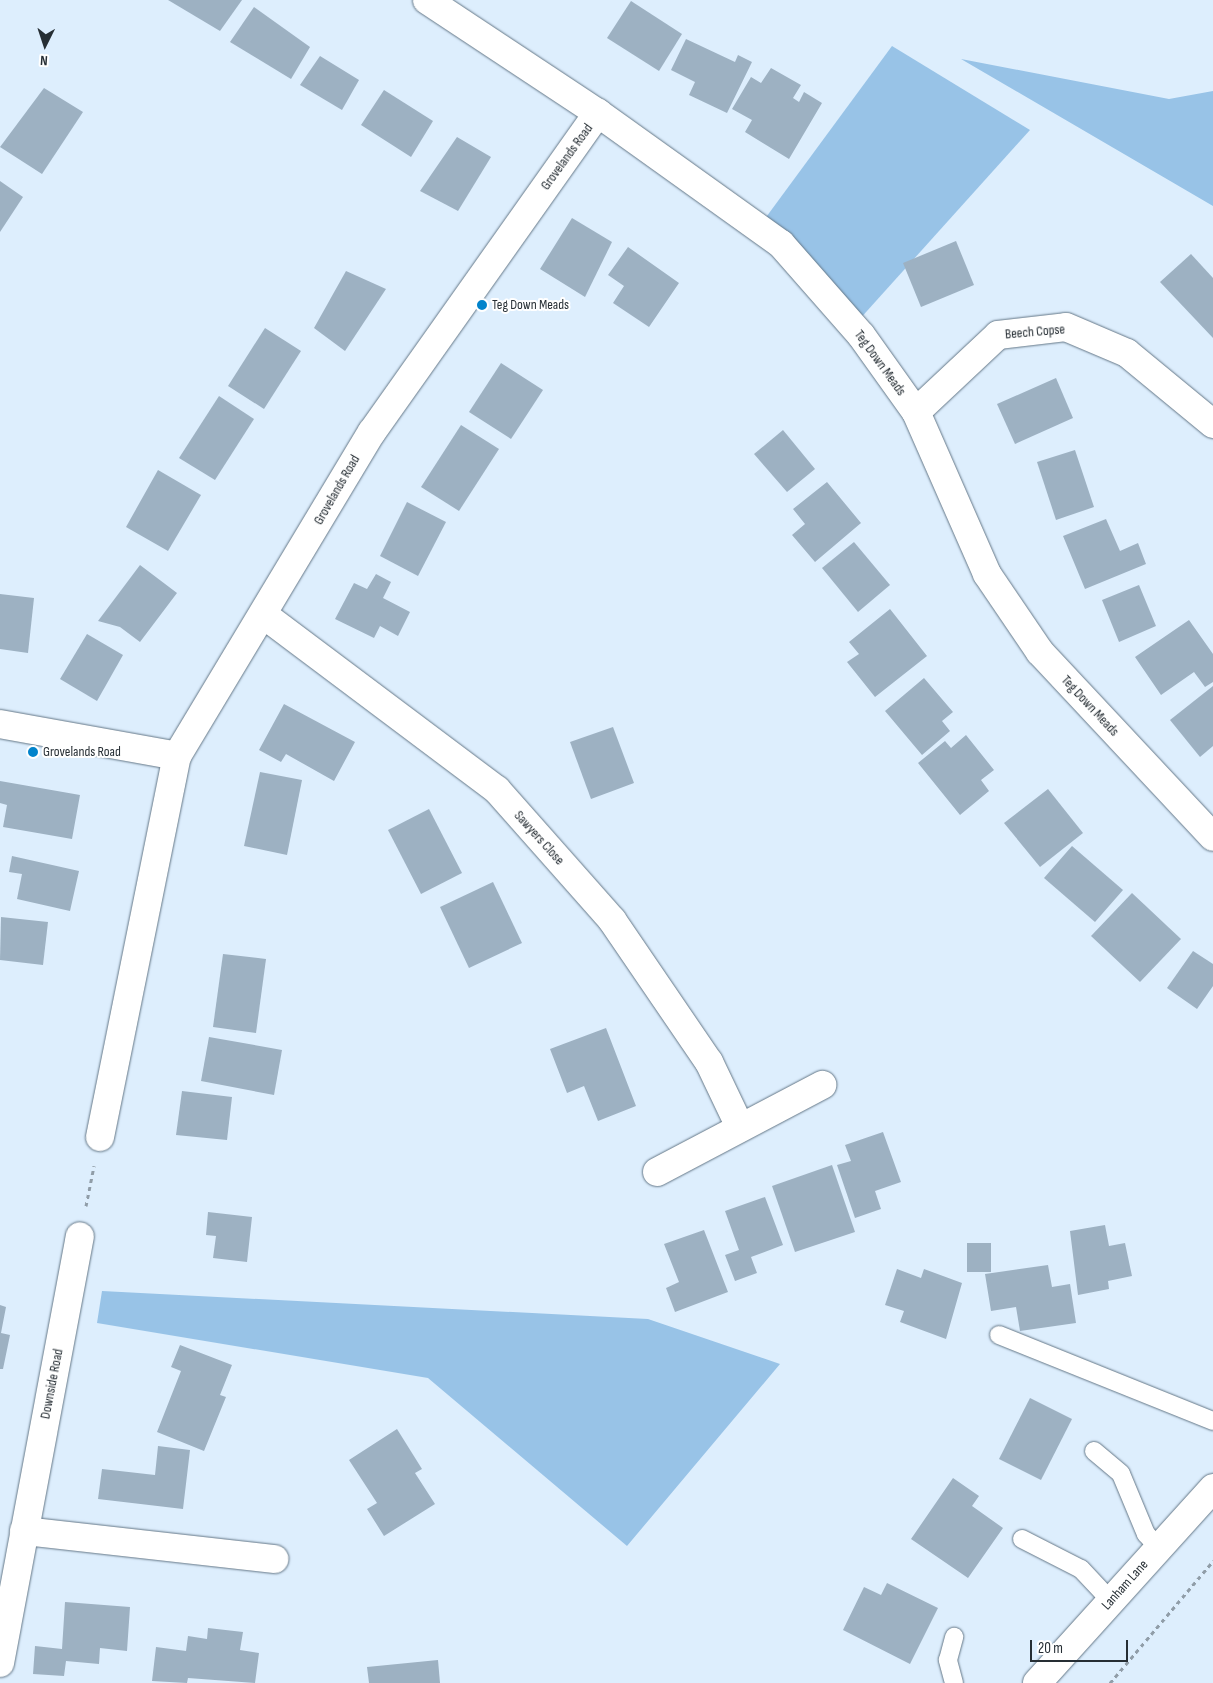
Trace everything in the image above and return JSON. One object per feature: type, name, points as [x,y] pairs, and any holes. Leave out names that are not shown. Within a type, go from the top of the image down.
[{"type":"street","name":"Teg Down Meads","points":[[427,0],[598,114],[781,244],[861,335],[916,412],[988,574],[1040,652],[1213,837]]},
{"type":"street","name":"Grovelands Road","points":[[100,1136],[177,756],[264,616],[372,432],[598,114]]},
{"type":"street","name":"Beech Copse","points":[[916,412],[998,335],[1066,327],[1127,353],[1213,424]]},
{"type":"street","name":"Sawyers Close","points":[[264,616],[497,790],[612,920],[709,1062],[740,1127]]},
{"type":"street","points":[[0,724],[177,756]]},
{"type":"street","points":[[657,1172],[822,1085]]},
{"type":"street","name":"Downside Road","points":[[0,1664],[80,1236]]},
{"type":"street","name":"Lanham Lane","points":[[1038,1683],[1213,1488]]},
{"type":"street","points":[[24,1531],[274,1559]]},
{"type":"lane","points":[[999,1336],[1213,1421]]},
{"type":"lane","points":[[1094,1451],[1121,1474],[1146,1534],[1159,1548]]},
{"type":"lane","points":[[1022,1539],[1081,1569],[1111,1601]]},
{"type":"lane","points":[[954,1637],[948,1660],[954,1683]]},
{"type":"path","points":[[80,1236],[100,1136]]},
{"type":"path","points":[[1110,1683],[1213,1561]]},
{"type":"shaded area","points":[[892,46],[1030,130],[858,321],[764,220]]},
{"type":"shaded area","points":[[961,59],[1169,99],[1213,91],[1213,206]]},
{"type":"shaded area","points":[[102,1291],[648,1319],[780,1364],[627,1546],[428,1378],[97,1323]]},
{"type":"building","points":[[168,0],[242,0],[220,31]]},
{"type":"building","points":[[631,1],[682,34],[659,71],[607,38]]},
{"type":"building","points":[[254,7],[310,47],[291,79],[230,42]]},
{"type":"building","points":[[686,39],[735,62],[738,55],[752,62],[727,113],[689,95],[695,82],[671,70]]},
{"type":"building","points":[[320,56],[359,80],[342,110],[300,85]]},
{"type":"building","points":[[771,68],[801,85],[793,98],[799,102],[804,92],[822,103],[789,159],[745,132],[752,120],[732,109],[751,77],[761,83]]},
{"type":"building","points":[[44,88],[83,112],[42,174],[0,147]]},
{"type":"building","points":[[384,90],[433,121],[411,157],[361,125]]},
{"type":"building","points":[[457,137],[491,157],[458,211],[420,191]]},
{"type":"building","points":[[0,181],[23,197],[0,232]]},
{"type":"building","points":[[572,218],[612,242],[585,297],[540,269]]},
{"type":"building","points":[[956,241],[974,285],[921,307],[903,263]]},
{"type":"building","points":[[628,247],[679,283],[649,327],[613,303],[624,286],[608,275]]},
{"type":"building","points":[[1191,254],[1213,278],[1213,338],[1160,282]]},
{"type":"building","points":[[346,271],[386,289],[345,351],[314,328]]},
{"type":"building","points":[[265,328],[301,351],[264,409],[228,386]]},
{"type":"building","points":[[501,363],[543,390],[511,439],[469,412]]},
{"type":"building","points":[[1056,378],[1073,418],[1015,444],[997,404]]},
{"type":"building","points":[[219,396],[254,419],[215,480],[179,458]]},
{"type":"building","points":[[461,425],[499,449],[459,511],[421,487]]},
{"type":"building","points":[[783,430],[815,469],[787,492],[754,454]]},
{"type":"building","points":[[1075,450],[1094,507],[1056,520],[1037,462]]},
{"type":"building","points":[[158,470],[201,495],[168,551],[126,527]]},
{"type":"building","points":[[827,482],[861,523],[815,562],[792,535],[805,524],[793,509]]},
{"type":"building","points":[[407,502],[446,522],[418,576],[380,556]]},
{"type":"building","points":[[1106,519],[1120,551],[1138,543],[1146,564],[1085,589],[1063,536]]},
{"type":"building","points":[[854,542],[890,585],[858,612],[822,568]]},
{"type":"building","points":[[140,565],[177,593],[140,642],[120,627],[98,621]]},
{"type":"building","points":[[376,574],[391,582],[383,598],[410,612],[398,636],[380,626],[374,638],[335,619],[354,583],[367,589]]},
{"type":"building","points":[[1139,585],[1156,626],[1119,642],[1102,600]]},
{"type":"building","points":[[0,594],[34,598],[28,653],[0,649]]},
{"type":"building","points":[[890,609],[927,656],[875,697],[847,662],[859,654],[849,642]]},
{"type":"building","points":[[1189,620],[1213,654],[1213,682],[1205,687],[1194,672],[1161,695],[1135,657]]},
{"type":"building","points":[[87,634],[123,655],[97,701],[60,679]]},
{"type":"building","points":[[924,678],[953,712],[942,721],[950,731],[922,755],[885,711]]},
{"type":"building","points":[[1213,686],[1213,746],[1200,757],[1170,720]]},
{"type":"building","points":[[284,704],[355,742],[334,781],[286,754],[281,762],[259,750]]},
{"type":"building","points":[[613,727],[634,783],[591,799],[570,742]]},
{"type":"building","points":[[966,735],[994,770],[981,780],[989,791],[960,815],[918,763],[945,741],[951,748]]},
{"type":"building","points":[[260,772],[302,780],[287,855],[244,846]]},
{"type":"building","points":[[0,781],[80,795],[72,839],[3,827],[7,805],[0,803]]},
{"type":"building","points":[[1048,789],[1083,833],[1040,867],[1004,823]]},
{"type":"building","points":[[429,809],[462,873],[421,894],[388,830]]},
{"type":"building","points":[[1072,846],[1123,890],[1095,922],[1044,878]]},
{"type":"building","points":[[12,856],[79,871],[70,911],[17,899],[22,874],[9,872]]},
{"type":"building","points":[[493,882],[522,943],[469,968],[440,907]]},
{"type":"building","points":[[1132,893],[1181,939],[1140,982],[1091,936]]},
{"type":"building","points":[[1,917],[48,922],[43,965],[0,960]]},
{"type":"building","points":[[1193,951],[1213,964],[1213,986],[1197,1009],[1167,988]]},
{"type":"building","points":[[223,954],[266,959],[256,1033],[213,1027]]},
{"type":"building","points":[[606,1028],[636,1106],[598,1121],[584,1086],[567,1093],[550,1049]]},
{"type":"building","points":[[209,1037],[282,1050],[274,1095],[201,1081]]},
{"type":"building","points":[[182,1091],[232,1097],[227,1140],[176,1135]]},
{"type":"building","points":[[883,1132],[901,1182],[875,1191],[881,1209],[855,1218],[837,1165],[851,1161],[845,1145]]},
{"type":"building","points":[[832,1165],[855,1232],[795,1252],[772,1186]]},
{"type":"building","points":[[765,1197],[783,1245],[751,1257],[757,1273],[735,1281],[725,1255],[739,1250],[725,1211]]},
{"type":"building","points":[[208,1212],[252,1217],[247,1262],[213,1258],[216,1236],[206,1235]]},
{"type":"building","points":[[1105,1225],[1109,1246],[1125,1243],[1132,1276],[1108,1281],[1109,1289],[1078,1295],[1070,1231]]},
{"type":"building","points":[[704,1230],[728,1292],[675,1312],[666,1288],[679,1282],[664,1244]]},
{"type":"building","points":[[967,1243],[991,1243],[991,1272],[967,1272]]},
{"type":"building","points":[[1048,1265],[1052,1287],[1070,1284],[1076,1323],[1020,1331],[1016,1307],[991,1311],[985,1274]]},
{"type":"building","points":[[897,1269],[921,1278],[924,1269],[962,1283],[946,1339],[900,1322],[904,1311],[885,1305]]},
{"type":"building","points":[[0,1305],[6,1307],[1,1333],[10,1335],[3,1369],[0,1369]]},
{"type":"building","points":[[180,1345],[232,1365],[220,1395],[226,1397],[204,1451],[157,1432],[181,1371],[171,1367]]},
{"type":"building","points":[[1030,1398],[1072,1419],[1041,1480],[999,1459]]},
{"type":"building","points":[[397,1429],[422,1469],[415,1473],[435,1504],[384,1536],[367,1509],[377,1503],[349,1460]]},
{"type":"building","points":[[158,1446],[190,1450],[183,1509],[98,1499],[102,1469],[155,1475]]},
{"type":"building","points":[[953,1478],[979,1496],[972,1506],[1003,1528],[968,1578],[911,1539]]},
{"type":"building","points":[[887,1583],[938,1608],[910,1664],[843,1630],[864,1587],[881,1595]]},
{"type":"building","points":[[65,1602],[130,1607],[127,1651],[100,1648],[99,1664],[66,1661],[64,1676],[33,1674],[35,1646],[62,1649]]},
{"type":"building","points":[[208,1628],[243,1632],[240,1650],[259,1653],[255,1683],[188,1678],[187,1683],[152,1681],[156,1647],[186,1651],[188,1636],[207,1639]]},
{"type":"building","points":[[438,1660],[440,1683],[369,1683],[367,1667]]},
{"type":"place","name":"Teg Down Meads","points":[[482,305]]},
{"type":"place","name":"Grovelands Road","points":[[33,752]]}]
